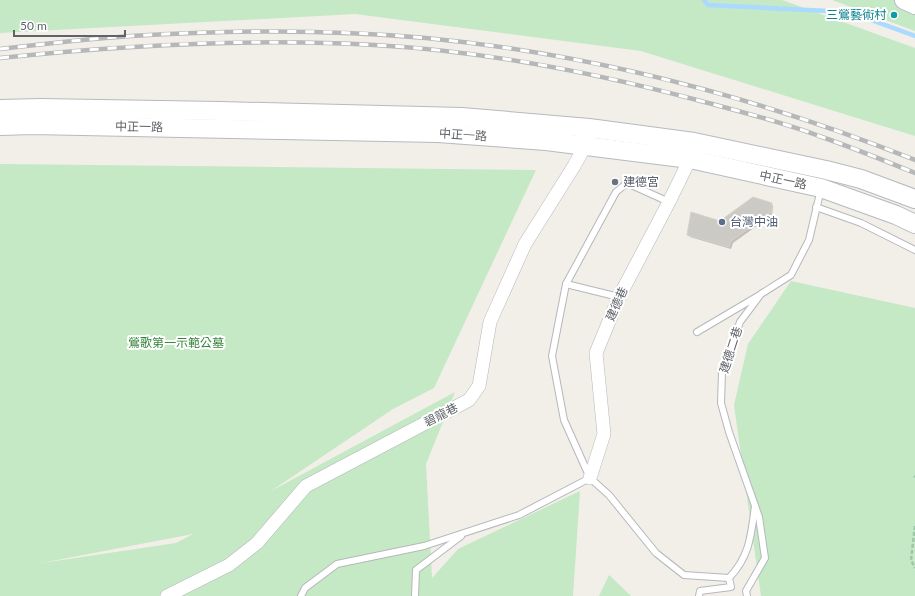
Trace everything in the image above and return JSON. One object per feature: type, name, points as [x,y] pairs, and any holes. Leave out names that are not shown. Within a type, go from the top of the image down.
[{"type":"main road","points":[[904,0],[915,5]]},
{"type":"main road","name":"中正一路","points":[[0,109],[204,110],[462,117],[589,128],[694,142],[823,179],[915,224]]},
{"type":"main road","name":"中正一路","points":[[0,126],[40,125],[438,133],[546,141],[823,179],[861,179],[915,200]]},
{"type":"street","name":"碧龍巷","points":[[167,596],[229,565],[257,543],[306,486],[469,400],[479,386],[490,322],[525,244],[585,146],[589,128]]},
{"type":"street","name":"建德巷","points":[[590,478],[604,434],[596,353],[619,297],[670,202],[690,160],[694,142]]},
{"type":"lane","name":"建德二巷","points":[[747,596],[746,591],[765,558],[759,517],[729,432],[721,403],[722,372],[740,322],[761,294],[791,275],[809,240],[823,179]]},
{"type":"lane","points":[[670,202],[626,183],[616,192],[566,284],[552,356],[564,420],[590,478],[609,496],[656,553],[684,575],[730,578]]},
{"type":"lane","points":[[816,207],[861,223],[915,250]]},
{"type":"lane","points":[[566,284],[619,297]]},
{"type":"lane","points":[[697,332],[761,294]]},
{"type":"lane","points":[[301,596],[305,588],[338,564],[424,546],[519,515],[590,478]]},
{"type":"lane","points":[[699,596],[700,591],[731,587],[730,578],[740,567],[750,542],[755,506]]},
{"type":"lane","points":[[415,596],[416,570],[465,532]]},
{"type":"path","points":[[915,526],[911,560],[915,568]]},
{"type":"green space","points":[[0,0],[782,0],[915,48],[915,136],[641,51],[355,14],[0,33]]},
{"type":"green space","name":"三鶯藝術村","points":[[832,0],[915,0],[915,31]]},
{"type":"green space","name":"鶯歌第一示範公墓","points":[[0,164],[536,170],[434,388],[393,409],[271,491],[455,392],[426,464],[432,578],[458,549],[580,491],[573,596],[0,596]],"holes":[[[193,534],[176,543],[40,563]]]},
{"type":"green space","points":[[791,281],[915,308],[915,596],[761,596],[734,405],[748,344]]},
{"type":"green space","points":[[609,575],[631,596],[599,596]]},
{"type":"building","points":[[753,197],[772,203],[771,213],[731,241],[729,247],[687,235],[691,212],[720,221]]},
{"type":"waterway","points":[[704,0],[708,5],[849,12],[915,36]]},
{"type":"railway","points":[[0,49],[131,36],[278,31],[389,35],[489,45],[613,67],[736,98],[796,117],[915,160]]},
{"type":"railway","points":[[0,58],[140,46],[280,42],[374,45],[456,52],[537,64],[618,80],[758,116],[855,149],[915,173]]},
{"type":"place","name":"三鶯藝術村","points":[[894,15]]},
{"type":"place","name":"建德宮","points":[[615,182]]},
{"type":"place","name":"台灣中油","points":[[722,222]]}]
